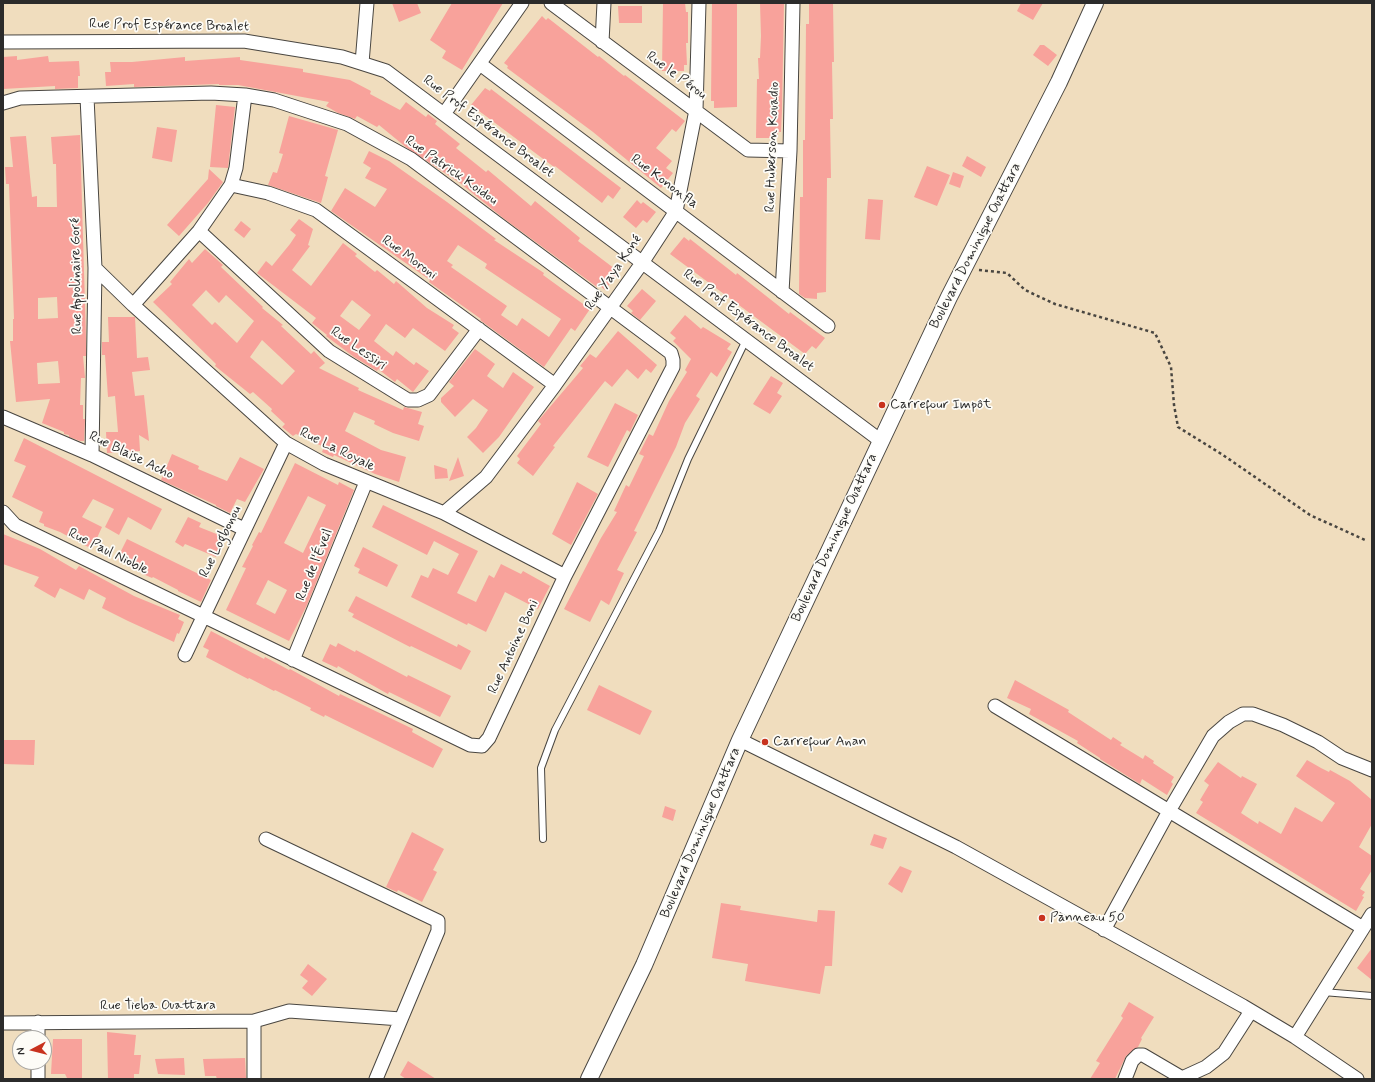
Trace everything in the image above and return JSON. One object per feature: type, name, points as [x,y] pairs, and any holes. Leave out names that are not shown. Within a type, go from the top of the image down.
[{"type":"street","points":[[362,63],[367,3]]},
{"type":"street","points":[[444,114],[522,3]]},
{"type":"street","name":"Rue le Pérou","points":[[551,3],[748,150],[790,150]]},
{"type":"street","points":[[602,42],[604,3]]},
{"type":"street","name":"Rue Yaya Koné","points":[[444,513],[486,477],[610,308],[676,211],[696,110],[698,3]]},
{"type":"street","name":"Rue Huberson Kouadio","points":[[782,292],[790,150],[793,3]]},
{"type":"street","name":"Boulevard Dominique Ouattara","points":[[589,1079],[644,966],[740,740],[964,268],[1059,82],[1095,3]]},
{"type":"street","name":"Rue Prof Espérance Broalet","points":[[3,42],[244,41],[342,56],[386,71],[882,441]]},
{"type":"street","name":"Rue Kononfla","points":[[480,64],[828,326]]},
{"type":"street","name":"Rue Patrick Koidou","points":[[87,97],[211,93],[245,95],[274,100],[347,124],[411,159],[610,308]]},
{"type":"street","points":[[133,305],[199,230],[231,185],[236,168],[245,95]]},
{"type":"street","points":[[3,103],[20,98],[87,97]]},
{"type":"street","name":"Rue Appolinaire Goré","points":[[87,97],[95,268],[92,455]]},
{"type":"street","name":"Rue Moroni","points":[[231,185],[268,193],[316,210],[555,384]]},
{"type":"street","name":"Rue Lessiri","points":[[199,230],[329,351],[408,400],[418,400],[429,395],[479,329]]},
{"type":"street","name":"Rue La Royale","points":[[95,268],[133,305],[286,443],[324,464],[444,513],[565,576]]},
{"type":"street","name":"Rue Antoine Boni","points":[[203,616],[470,745],[482,746],[490,738],[565,576],[673,367],[671,353],[610,308]]},
{"type":"street","name":"Rue Blaise Acho","points":[[3,417],[92,455],[244,529]]},
{"type":"street","name":"Rue Logbonou","points":[[185,655],[286,443]]},
{"type":"street","name":"Rue de l'Éveil","points":[[293,660],[366,482]]},
{"type":"street","name":"Rue Paul Nioble","points":[[3,512],[15,525],[203,616]]},
{"type":"street","points":[[995,706],[1363,928]]},
{"type":"street","points":[[1104,930],[1169,811],[1213,736],[1229,722],[1243,714],[1253,714],[1283,725],[1318,742],[1342,758],[1372,770]]},
{"type":"street","points":[[740,740],[956,847],[1251,1011],[1294,1037],[1357,1079]]},
{"type":"street","points":[[266,839],[438,921],[438,931],[376,1079]]},
{"type":"street","points":[[1294,1037],[1372,914]]},
{"type":"street","name":"Rue Tieba Ouattara","points":[[3,1023],[254,1021],[290,1011],[401,1019]]},
{"type":"street","points":[[1125,1079],[1132,1061],[1138,1055],[1144,1055],[1183,1079],[1206,1067],[1224,1053],[1251,1011]]},
{"type":"street","points":[[254,1021],[254,1079]]},
{"type":"street","points":[[38,1022],[38,1030]]},
{"type":"lane","points":[[543,839],[541,768],[555,730],[659,531],[688,459],[746,340]]},
{"type":"lane","points":[[1323,992],[1372,996]]},
{"type":"path","points":[[964,268],[1006,273],[1026,290],[1055,304],[1155,333],[1171,367],[1174,406],[1178,427],[1223,455],[1310,515],[1365,540]]},
{"type":"building","points":[[392,3],[417,3],[421,13],[399,22]]},
{"type":"building","points":[[452,3],[503,3],[462,70],[442,58],[446,51],[430,40]]},
{"type":"building","points":[[663,3],[685,3],[686,12],[688,12],[688,43],[686,43],[687,65],[684,65],[684,71],[662,71]]},
{"type":"building","points":[[712,3],[737,3],[737,107],[714,108],[714,101],[711,101]]},
{"type":"building","points":[[760,3],[784,3],[782,110],[781,132],[778,132],[778,138],[756,138],[757,79],[759,79],[758,58],[760,58],[761,36]]},
{"type":"building","points":[[809,3],[833,3],[833,119],[830,119],[831,178],[827,178],[826,292],[817,293],[817,299],[805,298],[799,294],[800,197],[803,197],[806,24],[809,24]]},
{"type":"building","points":[[1021,3],[1043,3],[1033,20],[1017,11]]},
{"type":"building","points":[[618,6],[642,6],[642,23],[619,23]]},
{"type":"building","points":[[542,16],[546,20],[548,18],[685,121],[676,132],[672,129],[656,148],[672,161],[666,168],[673,173],[661,188],[593,132],[507,68],[508,66],[504,63]]},
{"type":"building","points":[[1040,45],[1044,45],[1057,55],[1048,66],[1033,55]]},
{"type":"building","points":[[17,56],[17,60],[48,56],[49,62],[79,61],[80,76],[78,76],[78,88],[55,89],[55,86],[3,89],[3,57]]},
{"type":"building","points":[[185,57],[185,61],[240,57],[240,60],[303,69],[303,72],[350,80],[371,91],[370,94],[400,110],[406,102],[426,117],[428,114],[437,121],[435,124],[460,144],[456,148],[486,172],[488,170],[531,206],[535,201],[580,238],[578,241],[619,272],[605,290],[599,285],[597,287],[503,218],[460,183],[407,148],[379,125],[377,127],[357,116],[355,119],[338,113],[326,106],[329,102],[238,85],[219,84],[134,87],[134,84],[106,86],[105,72],[111,72],[110,62],[132,62]]},
{"type":"building","points":[[485,88],[490,91],[491,89],[621,188],[613,199],[608,195],[602,203],[555,166],[554,167],[471,105]]},
{"type":"building","points":[[216,105],[235,107],[228,168],[210,167]]},
{"type":"building","points":[[289,116],[338,130],[325,176],[328,177],[321,203],[268,185],[273,172],[277,173],[283,154],[279,153]]},
{"type":"building","points":[[157,127],[177,130],[172,162],[152,158]]},
{"type":"building","points":[[80,135],[86,356],[83,356],[85,378],[81,378],[80,405],[83,405],[83,419],[85,419],[84,441],[69,437],[69,435],[64,434],[64,432],[42,423],[50,399],[16,402],[10,341],[13,341],[14,319],[9,184],[6,184],[5,167],[13,167],[10,137],[26,136],[32,197],[37,196],[37,207],[57,207],[56,164],[53,164],[51,137]],"holes":[[[57,297],[58,318],[38,319],[38,298]],[[58,361],[60,383],[38,384],[37,363]]]},
{"type":"building","points":[[369,151],[389,161],[496,239],[494,240],[544,273],[543,275],[590,309],[575,331],[571,328],[544,367],[429,282],[430,280],[331,211],[345,188],[375,207],[387,189],[365,178],[371,168],[363,163]],"holes":[[[458,245],[487,264],[485,268],[561,319],[549,337],[522,318],[517,326],[501,315],[507,306],[451,267],[453,265],[447,261]]]},
{"type":"building","points":[[967,156],[986,167],[981,177],[962,166]]},
{"type":"building","points":[[927,166],[950,175],[937,206],[914,197]]},
{"type":"building","points":[[209,169],[223,182],[208,203],[179,236],[167,225],[208,179]]},
{"type":"building","points":[[953,172],[964,176],[960,188],[949,184]]},
{"type":"building","points":[[868,199],[883,200],[880,240],[865,239]]},
{"type":"building","points":[[637,200],[641,204],[643,202],[656,212],[647,223],[643,220],[636,228],[623,217]]},
{"type":"building","points":[[299,219],[313,229],[308,245],[310,246],[292,270],[311,286],[343,243],[357,254],[355,256],[375,272],[377,270],[394,284],[396,281],[427,308],[454,325],[452,328],[459,333],[445,351],[413,328],[405,338],[386,324],[374,341],[393,356],[396,351],[414,365],[416,362],[429,371],[413,392],[397,379],[395,382],[378,369],[377,371],[354,357],[326,336],[327,335],[312,323],[316,318],[257,273],[266,261],[272,266],[290,244],[296,235],[290,230]],"holes":[[[352,300],[371,315],[359,330],[340,316]]]},
{"type":"building","points":[[241,221],[251,229],[244,238],[234,230]]},
{"type":"building","points":[[684,237],[689,241],[690,239],[736,275],[737,273],[789,314],[790,312],[825,338],[816,349],[812,346],[805,354],[670,254]]},
{"type":"building","points":[[205,249],[223,265],[221,267],[263,307],[262,308],[283,325],[281,326],[311,354],[314,351],[325,363],[319,368],[359,388],[358,390],[403,410],[404,407],[422,412],[418,424],[424,426],[419,441],[393,433],[374,424],[375,421],[354,412],[345,431],[381,450],[406,457],[399,482],[375,474],[334,455],[333,457],[322,452],[324,447],[296,434],[293,436],[282,427],[285,424],[271,411],[272,409],[253,392],[250,394],[215,366],[216,364],[153,302],[172,284],[170,282],[189,259],[192,263]],"holes":[[[206,290],[219,303],[226,295],[254,321],[237,343],[215,322],[212,325],[192,305]],[[262,340],[295,371],[282,385],[250,357]]]},
{"type":"building","points":[[642,289],[656,301],[640,320],[631,313],[633,311],[627,306]]},
{"type":"building","points":[[685,315],[701,329],[703,327],[731,344],[727,349],[732,352],[717,377],[711,372],[696,396],[700,399],[685,423],[676,447],[634,531],[637,532],[617,570],[624,573],[609,605],[601,600],[590,622],[564,609],[601,538],[617,512],[614,511],[626,485],[629,487],[644,456],[639,454],[649,434],[653,436],[669,401],[687,372],[685,370],[691,359],[673,341],[676,338],[670,333]]},
{"type":"building","points":[[108,317],[135,317],[137,358],[148,357],[150,370],[132,372],[135,396],[144,395],[149,441],[139,435],[140,451],[107,453],[106,432],[118,432],[115,396],[108,397],[105,355],[102,355],[102,342],[109,342]]},
{"type":"building","points":[[618,331],[657,365],[651,373],[646,369],[638,379],[627,369],[612,387],[605,381],[553,446],[555,447],[533,476],[517,463],[520,459],[517,456],[541,424],[538,421],[583,368],[580,366],[590,354],[596,358]]},
{"type":"building","points":[[475,349],[495,364],[487,376],[503,388],[513,372],[534,387],[499,437],[483,453],[467,437],[476,428],[488,410],[473,399],[455,417],[441,402],[441,398],[454,386],[449,382]]},
{"type":"building","points":[[771,376],[783,383],[777,393],[782,396],[770,414],[753,404]]},
{"type":"building","points":[[615,403],[638,415],[630,432],[627,430],[608,467],[587,457]]},
{"type":"building","points":[[24,438],[162,509],[151,530],[128,517],[119,535],[105,527],[114,509],[93,499],[82,517],[102,527],[92,549],[60,532],[44,526],[44,524],[39,522],[43,512],[12,497],[26,466],[14,461]]},
{"type":"building","points":[[172,454],[199,466],[198,469],[227,481],[240,457],[264,469],[245,502],[237,499],[230,513],[161,480]]},
{"type":"building","points":[[458,457],[464,476],[449,481]]},
{"type":"building","points":[[295,463],[338,485],[339,482],[354,490],[307,605],[289,641],[226,610],[246,568],[242,567],[253,546],[252,545],[259,532],[261,533]],"holes":[[[308,496],[326,505],[303,553],[284,543]],[[268,580],[287,590],[275,614],[256,604]]]},
{"type":"building","points":[[434,465],[447,469],[448,478],[435,479]]},
{"type":"building","points":[[577,482],[598,494],[571,545],[552,534]]},
{"type":"building","points":[[383,505],[478,551],[457,593],[476,602],[489,575],[494,578],[501,564],[521,574],[523,571],[550,586],[538,609],[505,592],[486,632],[468,623],[467,625],[411,597],[421,575],[428,578],[433,568],[448,575],[459,554],[434,541],[427,555],[372,527]]},
{"type":"building","points":[[188,517],[201,523],[199,527],[224,537],[216,557],[185,544],[183,547],[175,542]]},
{"type":"building","points":[[3,534],[40,549],[76,570],[79,566],[134,596],[180,615],[178,619],[184,622],[179,634],[177,633],[174,642],[102,608],[106,598],[89,589],[84,600],[60,588],[55,598],[34,586],[39,577],[3,564]]},
{"type":"building","points":[[127,539],[211,580],[201,602],[153,577],[152,578],[143,574],[144,572],[117,559]]},
{"type":"building","points":[[363,547],[398,565],[387,587],[358,573],[360,569],[354,566]]},
{"type":"building","points":[[356,596],[457,647],[458,644],[471,651],[461,670],[411,646],[410,647],[352,617],[354,614],[348,611]]},
{"type":"building","points":[[211,631],[264,659],[265,657],[289,670],[290,669],[339,696],[340,694],[413,729],[412,732],[443,749],[433,768],[325,715],[324,717],[310,710],[311,708],[249,678],[248,679],[206,657],[209,650],[203,647]]},
{"type":"building","points":[[338,643],[355,652],[356,650],[407,677],[408,675],[451,696],[440,717],[389,692],[388,694],[338,666],[337,668],[322,661],[330,644],[336,647]]},
{"type":"building","points":[[1015,680],[1069,710],[1068,712],[1111,740],[1113,737],[1122,743],[1120,745],[1143,759],[1145,755],[1154,761],[1153,763],[1174,777],[1171,782],[1173,784],[1167,795],[1142,779],[1140,784],[1100,759],[1077,743],[1078,741],[1029,714],[1031,709],[1007,698]]},
{"type":"building","points":[[599,685],[652,711],[640,735],[587,710]]},
{"type":"building","points":[[3,740],[35,740],[34,765],[3,764]]},
{"type":"building","points":[[1307,760],[1350,781],[1372,800],[1372,824],[1359,847],[1372,856],[1372,870],[1360,889],[1365,892],[1362,896],[1364,897],[1356,911],[1196,813],[1203,802],[1200,800],[1209,785],[1204,781],[1218,762],[1241,778],[1242,776],[1257,784],[1241,813],[1258,824],[1259,821],[1281,834],[1295,807],[1322,822],[1335,803],[1296,776]]},
{"type":"building","points":[[665,806],[676,810],[673,821],[662,817]]},
{"type":"building","points":[[412,832],[444,849],[433,870],[437,872],[422,902],[398,890],[397,892],[386,887]]},
{"type":"building","points":[[874,834],[887,838],[883,849],[870,845]]},
{"type":"building","points":[[900,866],[912,871],[902,893],[888,884]]},
{"type":"building","points":[[721,903],[741,906],[740,910],[817,922],[818,910],[835,911],[832,966],[825,966],[820,994],[745,981],[748,964],[712,958]]},
{"type":"building","points":[[1372,948],[1372,980],[1357,968]]},
{"type":"building","points":[[308,964],[327,979],[312,996],[302,988],[308,981],[300,975]]},
{"type":"building","points":[[1129,1002],[1154,1017],[1141,1038],[1142,1039],[1138,1047],[1126,1056],[1115,1079],[1090,1079],[1100,1063],[1096,1061],[1123,1018],[1121,1016]]},
{"type":"building","points":[[107,1032],[136,1035],[134,1055],[141,1055],[139,1074],[134,1074],[134,1079],[108,1079]]},
{"type":"building","points":[[53,1039],[82,1039],[82,1078],[67,1078],[65,1074],[51,1074]]},
{"type":"building","points":[[184,1058],[185,1075],[158,1074],[155,1059]]},
{"type":"building","points":[[245,1058],[246,1078],[217,1079],[216,1076],[205,1076],[203,1059]]},
{"type":"building","points":[[408,1061],[436,1079],[406,1079],[400,1075]]},
{"type":"place","name":"Carrefour Impôt","points":[[882,405]]},
{"type":"place","name":"Carrefour Anan","points":[[765,742]]},
{"type":"place","name":"Panneau 50","points":[[1042,918]]}]
